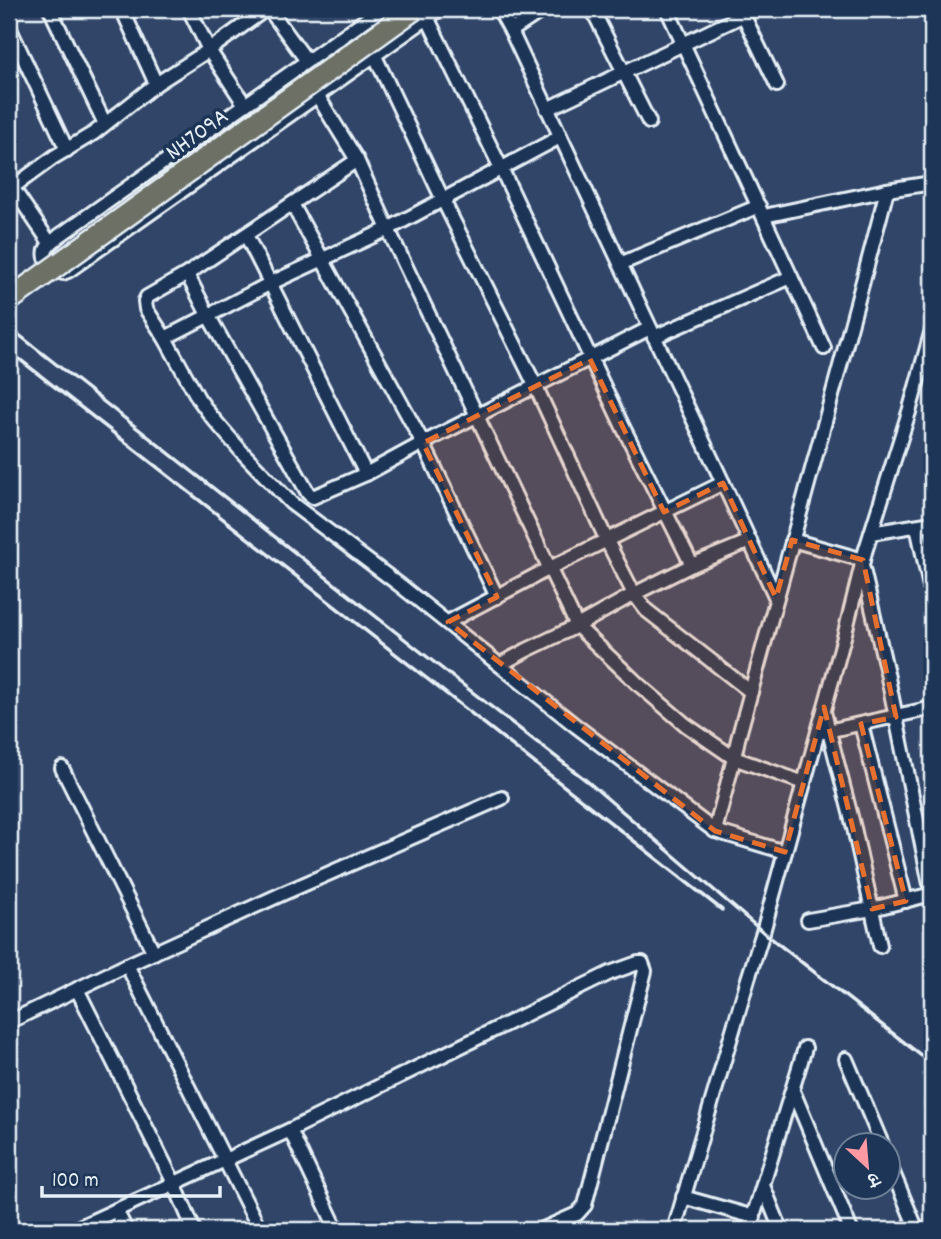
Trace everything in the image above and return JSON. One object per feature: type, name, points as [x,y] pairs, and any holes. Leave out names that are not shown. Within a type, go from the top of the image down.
[{"type":"highway","name":"NH709A","points":[[9,300],[420,13]]},
{"type":"street","points":[[50,9],[105,124]]},
{"type":"street","points":[[122,9],[156,84]]},
{"type":"street","points":[[189,9],[209,50],[245,105]]},
{"type":"street","points":[[381,9],[50,243],[46,256],[52,268],[63,273],[68,271],[374,54],[420,13],[440,9]]},
{"type":"street","points":[[499,9],[775,598]]},
{"type":"street","points":[[511,31],[544,9]]},
{"type":"street","points":[[592,9],[649,122]]},
{"type":"street","points":[[667,9],[824,348]]},
{"type":"street","points":[[50,243],[10,186],[105,124],[156,84],[264,10],[307,61]]},
{"type":"street","points":[[547,109],[742,12],[777,85]]},
{"type":"street","points":[[420,13],[501,168],[590,359],[692,565]]},
{"type":"street","points":[[9,27],[66,150]]},
{"type":"street","points":[[374,54],[443,200],[537,387],[634,594],[646,610],[751,692]]},
{"type":"street","points":[[317,95],[357,160],[577,626],[685,725],[734,758],[804,783]]},
{"type":"street","points":[[165,338],[388,229],[560,137]]},
{"type":"street","points":[[357,160],[187,274],[150,294],[145,301],[146,309],[198,398],[242,452],[291,503],[448,622],[576,726],[715,831],[785,852]]},
{"type":"street","points":[[620,264],[761,211],[932,183]]},
{"type":"street","points":[[715,831],[737,739],[845,352],[887,190]]},
{"type":"street","points":[[292,204],[423,443],[497,597]]},
{"type":"street","points":[[246,235],[366,474]]},
{"type":"street","points":[[187,274],[308,493],[313,497],[366,474],[590,359],[791,277]]},
{"type":"street","points":[[674,1230],[763,932],[804,783],[823,732],[824,711],[863,562],[932,330]]},
{"type":"street","points":[[448,622],[550,568],[723,483]]},
{"type":"street","points":[[871,533],[932,523]]},
{"type":"street","points":[[917,526],[932,596]]},
{"type":"street","points":[[792,540],[863,562]]},
{"type":"street","points":[[501,664],[692,565],[750,541]]},
{"type":"street","points":[[808,919],[872,909],[932,894],[863,562]]},
{"type":"street","points":[[823,732],[932,708]]},
{"type":"street","points":[[861,724],[906,901]]},
{"type":"street","points":[[823,732],[880,946]]},
{"type":"street","points":[[62,768],[154,953]]},
{"type":"street","points":[[9,1022],[284,893],[502,798]]},
{"type":"street","points":[[73,1230],[290,1130],[610,973],[642,963],[645,971],[584,1205],[577,1214],[541,1230]]},
{"type":"street","points":[[127,965],[260,1230]]},
{"type":"street","points":[[77,989],[174,1183],[194,1230]]},
{"type":"street","points":[[750,1230],[805,1048]]},
{"type":"street","points":[[846,1059],[876,1130]]},
{"type":"street","points":[[793,1091],[851,1230]]},
{"type":"street","points":[[290,1130],[337,1230]]},
{"type":"street","points":[[764,1188],[781,1230]]},
{"type":"street","points":[[902,1194],[917,1230]]},
{"type":"street","points":[[683,1197],[754,1217]]},
{"type":"street","points":[[116,1210],[125,1230]]},
{"type":"highlighted area","points":[[590,359],[664,512],[723,483],[776,598],[792,540],[863,560],[896,717],[861,724],[906,901],[872,909],[824,707],[785,852],[715,831],[448,622],[497,597],[423,443]]},
{"type":"railway","points":[[9,327],[587,781],[763,932],[932,1064]]},
{"type":"railway","points":[[9,351],[722,910]]}]
